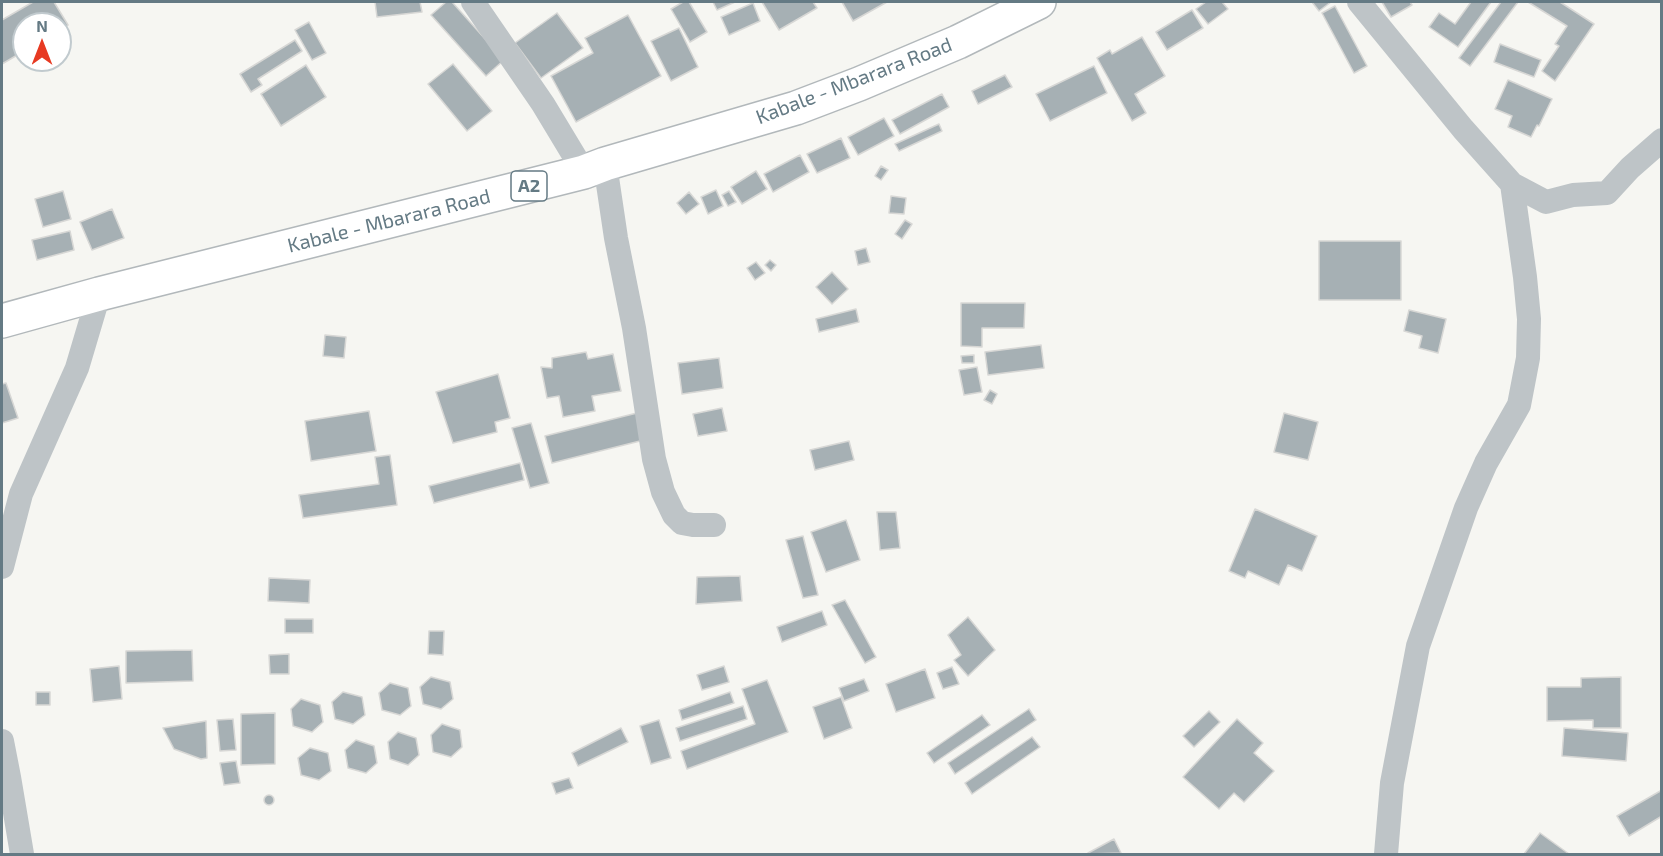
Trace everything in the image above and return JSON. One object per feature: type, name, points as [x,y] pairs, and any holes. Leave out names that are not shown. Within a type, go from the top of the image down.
[{"type":"main road","name":"Kabale - Mbarara Road","points":[[2,321],[99,294],[594,168],[817,100],[958,42],[1039,2]]},
{"type":"street","points":[[473,2],[543,104],[594,168],[616,238],[634,328],[654,459],[663,492],[674,515],[682,523],[714,525]]},
{"type":"street","points":[[1359,2],[1463,129],[1512,184],[1546,202],[1574,195],[1607,193],[1630,168],[1662,140]]},
{"type":"street","points":[[1386,855],[1392,783],[1418,646],[1466,508],[1486,463],[1519,405],[1528,358],[1529,319],[1526,277],[1512,184]]},
{"type":"street","points":[[2,567],[21,494],[77,368],[99,294]]},
{"type":"street","points":[[2,741],[22,855]]},
{"type":"building","points":[[33,2],[54,2],[60,12],[16,12]]},
{"type":"building","points":[[375,2],[420,2],[422,12],[377,17]]},
{"type":"building","points":[[446,2],[452,2],[504,60],[486,76],[431,15]]},
{"type":"building","points":[[683,2],[689,2],[707,32],[690,42],[671,9]]},
{"type":"building","points":[[713,2],[735,2],[717,10]]},
{"type":"building","points":[[762,2],[813,2],[817,8],[779,30]]},
{"type":"building","points":[[842,2],[887,2],[853,21]]},
{"type":"building","points":[[1206,2],[1222,2],[1228,9],[1208,24],[1196,9]]},
{"type":"building","points":[[1312,2],[1331,2],[1319,11]]},
{"type":"building","points":[[1382,2],[1410,2],[1412,5],[1391,17]]},
{"type":"building","points":[[1471,2],[1491,2],[1458,47],[1429,27],[1439,13],[1455,24]]},
{"type":"building","points":[[1501,2],[1518,2],[1470,66],[1459,58]]},
{"type":"building","points":[[1528,2],[1560,2],[1594,24],[1555,81],[1542,71],[1559,46],[1555,44],[1567,26]]},
{"type":"building","points":[[753,3],[760,21],[729,35],[721,17]]},
{"type":"building","points":[[1335,6],[1367,66],[1354,73],[1322,13]]},
{"type":"building","points":[[1192,10],[1203,28],[1167,50],[1156,32]]},
{"type":"building","points":[[557,13],[583,48],[541,78],[515,43]]},
{"type":"building","points":[[12,14],[12,58],[2,64],[2,20]]},
{"type":"building","points":[[628,15],[661,76],[576,122],[551,76],[593,53],[585,38]]},
{"type":"building","points":[[309,22],[326,53],[312,60],[295,30]]},
{"type":"building","points":[[679,28],[698,67],[671,81],[651,41]]},
{"type":"building","points":[[1142,37],[1165,76],[1135,94],[1146,113],[1132,121],[1097,58],[1110,50],[1112,54]]},
{"type":"building","points":[[295,40],[302,51],[258,79],[262,85],[251,92],[240,74]]},
{"type":"building","points":[[1500,44],[1541,60],[1534,77],[1494,62]]},
{"type":"building","points":[[453,64],[492,111],[467,131],[428,84]]},
{"type":"building","points":[[306,65],[326,97],[281,126],[261,94]]},
{"type":"building","points":[[1094,66],[1107,93],[1050,121],[1036,94]]},
{"type":"building","points":[[1005,75],[1012,87],[978,104],[972,91]]},
{"type":"building","points":[[1508,80],[1552,99],[1531,137],[1508,127],[1512,116],[1495,109]]},
{"type":"building","points":[[942,94],[949,107],[900,134],[892,120]]},
{"type":"building","points":[[884,118],[894,136],[858,155],[848,137]]},
{"type":"building","points":[[939,124],[942,131],[899,151],[895,144]]},
{"type":"building","points":[[841,138],[850,158],[817,173],[807,154]]},
{"type":"building","points":[[800,155],[809,172],[773,192],[764,174]]},
{"type":"building","points":[[881,166],[888,170],[881,180],[875,176]]},
{"type":"building","points":[[756,171],[767,189],[742,204],[731,187]]},
{"type":"building","points":[[716,190],[723,206],[708,214],[701,197]]},
{"type":"building","points":[[63,191],[71,219],[43,227],[35,199]]},
{"type":"building","points":[[729,191],[736,202],[728,206],[722,195]]},
{"type":"building","points":[[689,192],[699,204],[686,214],[677,203]]},
{"type":"building","points":[[891,196],[906,198],[904,214],[889,213]]},
{"type":"building","points":[[112,209],[124,238],[92,250],[80,222]]},
{"type":"building","points":[[905,220],[912,224],[902,239],[895,234]]},
{"type":"building","points":[[70,231],[74,250],[37,260],[32,240]]},
{"type":"building","points":[[1319,241],[1401,241],[1401,300],[1319,300]]},
{"type":"building","points":[[866,248],[870,262],[858,265],[855,251]]},
{"type":"building","points":[[770,260],[776,265],[771,271],[765,265]]},
{"type":"building","points":[[756,262],[765,273],[755,280],[747,268]]},
{"type":"building","points":[[832,272],[848,289],[832,304],[816,287]]},
{"type":"building","points":[[961,303],[1025,303],[1024,328],[982,328],[982,347],[961,346]]},
{"type":"building","points":[[856,309],[859,322],[819,332],[816,319]]},
{"type":"building","points":[[1409,310],[1446,319],[1438,353],[1419,348],[1422,336],[1404,331]]},
{"type":"building","points":[[325,335],[346,337],[344,358],[323,356]]},
{"type":"building","points":[[1041,345],[1044,368],[988,375],[985,352]]},
{"type":"building","points":[[586,352],[588,359],[613,354],[621,391],[592,396],[595,411],[563,417],[559,396],[547,398],[541,367],[552,368],[552,358]]},
{"type":"building","points":[[974,355],[974,363],[962,363],[961,356]]},
{"type":"building","points":[[719,358],[723,388],[682,394],[678,363]]},
{"type":"building","points":[[977,367],[982,392],[964,395],[959,370]]},
{"type":"building","points":[[498,374],[510,418],[495,422],[497,432],[453,443],[436,392]]},
{"type":"building","points":[[6,383],[18,418],[2,423],[2,384]]},
{"type":"building","points":[[990,390],[997,394],[992,404],[984,400]]},
{"type":"building","points":[[722,408],[727,431],[698,436],[693,414]]},
{"type":"building","points":[[369,411],[376,451],[311,461],[305,421]]},
{"type":"building","points":[[637,413],[644,440],[552,463],[545,436]]},
{"type":"building","points":[[1284,413],[1318,422],[1308,460],[1274,452]]},
{"type":"building","points":[[531,423],[549,483],[530,488],[512,428]]},
{"type":"building","points":[[849,441],[854,460],[815,470],[810,450]]},
{"type":"building","points":[[390,455],[397,505],[303,518],[299,495],[379,484],[375,457]]},
{"type":"building","points":[[520,463],[524,480],[434,503],[429,486]]},
{"type":"building","points":[[1255,509],[1317,536],[1302,571],[1288,565],[1279,585],[1248,571],[1245,578],[1229,571]]},
{"type":"building","points":[[877,512],[896,512],[900,548],[880,550]]},
{"type":"building","points":[[846,520],[860,560],[826,572],[811,532]]},
{"type":"building","points":[[803,536],[818,595],[803,598],[786,540]]},
{"type":"building","points":[[740,576],[742,601],[696,604],[697,577]]},
{"type":"building","points":[[269,578],[310,580],[309,603],[268,601]]},
{"type":"building","points":[[845,600],[876,657],[865,663],[832,605]]},
{"type":"building","points":[[822,611],[827,625],[782,642],[777,627]]},
{"type":"building","points":[[968,617],[995,650],[968,676],[954,660],[961,655],[948,635]]},
{"type":"building","points":[[285,619],[313,619],[313,633],[285,633]]},
{"type":"building","points":[[429,631],[444,631],[443,655],[428,654]]},
{"type":"building","points":[[192,650],[193,681],[126,683],[126,651]]},
{"type":"building","points":[[289,654],[289,674],[270,674],[269,655]]},
{"type":"building","points":[[119,666],[122,699],[93,702],[90,669]]},
{"type":"building","points":[[724,666],[729,682],[702,690],[697,675]]},
{"type":"building","points":[[952,667],[959,684],[943,689],[937,673]]},
{"type":"building","points":[[925,669],[935,698],[896,712],[886,684]]},
{"type":"building","points":[[431,677],[450,682],[453,699],[441,709],[423,704],[420,687]]},
{"type":"building","points":[[1621,677],[1621,728],[1593,728],[1593,720],[1547,721],[1547,687],[1581,687],[1581,678]]},
{"type":"building","points":[[864,679],[869,691],[844,701],[839,688]]},
{"type":"building","points":[[767,680],[788,732],[687,769],[681,751],[755,724],[742,689]]},
{"type":"building","points":[[390,683],[408,688],[411,706],[400,715],[382,710],[379,693]]},
{"type":"building","points":[[36,692],[50,692],[50,705],[36,705]]},
{"type":"building","points":[[343,692],[362,697],[365,715],[353,724],[335,719],[332,702]]},
{"type":"building","points":[[730,692],[734,703],[682,720],[679,710]]},
{"type":"building","points":[[841,697],[852,728],[824,739],[813,707]]},
{"type":"building","points":[[301,699],[320,705],[323,722],[312,732],[293,726],[291,709]]},
{"type":"building","points":[[743,706],[747,719],[680,741],[676,728]]},
{"type":"building","points":[[1029,709],[1036,720],[955,774],[948,763]]},
{"type":"building","points":[[1209,711],[1220,722],[1194,747],[1183,736]]},
{"type":"building","points":[[275,713],[275,764],[241,765],[241,714]]},
{"type":"building","points":[[982,715],[990,725],[934,763],[927,753]]},
{"type":"building","points":[[233,719],[236,750],[220,751],[217,720]]},
{"type":"building","points":[[1237,719],[1263,743],[1254,753],[1274,771],[1244,802],[1234,793],[1219,809],[1183,777]]},
{"type":"building","points":[[659,720],[671,758],[651,764],[640,726]]},
{"type":"building","points":[[206,721],[207,758],[201,759],[174,749],[163,728]]},
{"type":"building","points":[[442,724],[460,730],[462,747],[451,757],[433,752],[431,735]]},
{"type":"building","points":[[621,728],[628,742],[578,766],[572,753]]},
{"type":"building","points":[[1564,728],[1628,733],[1626,761],[1562,756]]},
{"type":"building","points":[[398,732],[416,738],[419,755],[408,765],[390,759],[388,742]]},
{"type":"building","points":[[1032,737],[1040,747],[972,794],[965,783]]},
{"type":"building","points":[[356,740],[374,746],[377,763],[366,773],[348,768],[345,750]]},
{"type":"building","points":[[310,748],[328,753],[331,771],[319,780],[301,775],[298,758]]},
{"type":"building","points":[[236,761],[240,783],[224,785],[220,763]]},
{"type":"building","points":[[569,778],[573,788],[556,794],[552,783]]},
{"type":"building","points":[[1662,790],[1662,816],[1629,836],[1617,816]]},
{"type":"building","points":[[269,795],[273,796],[273,804],[269,805],[265,804],[264,800],[265,796]]},
{"type":"building","points":[[1540,833],[1569,854],[1524,854]]},
{"type":"building","points":[[1114,839],[1121,853],[1088,853]]}]
